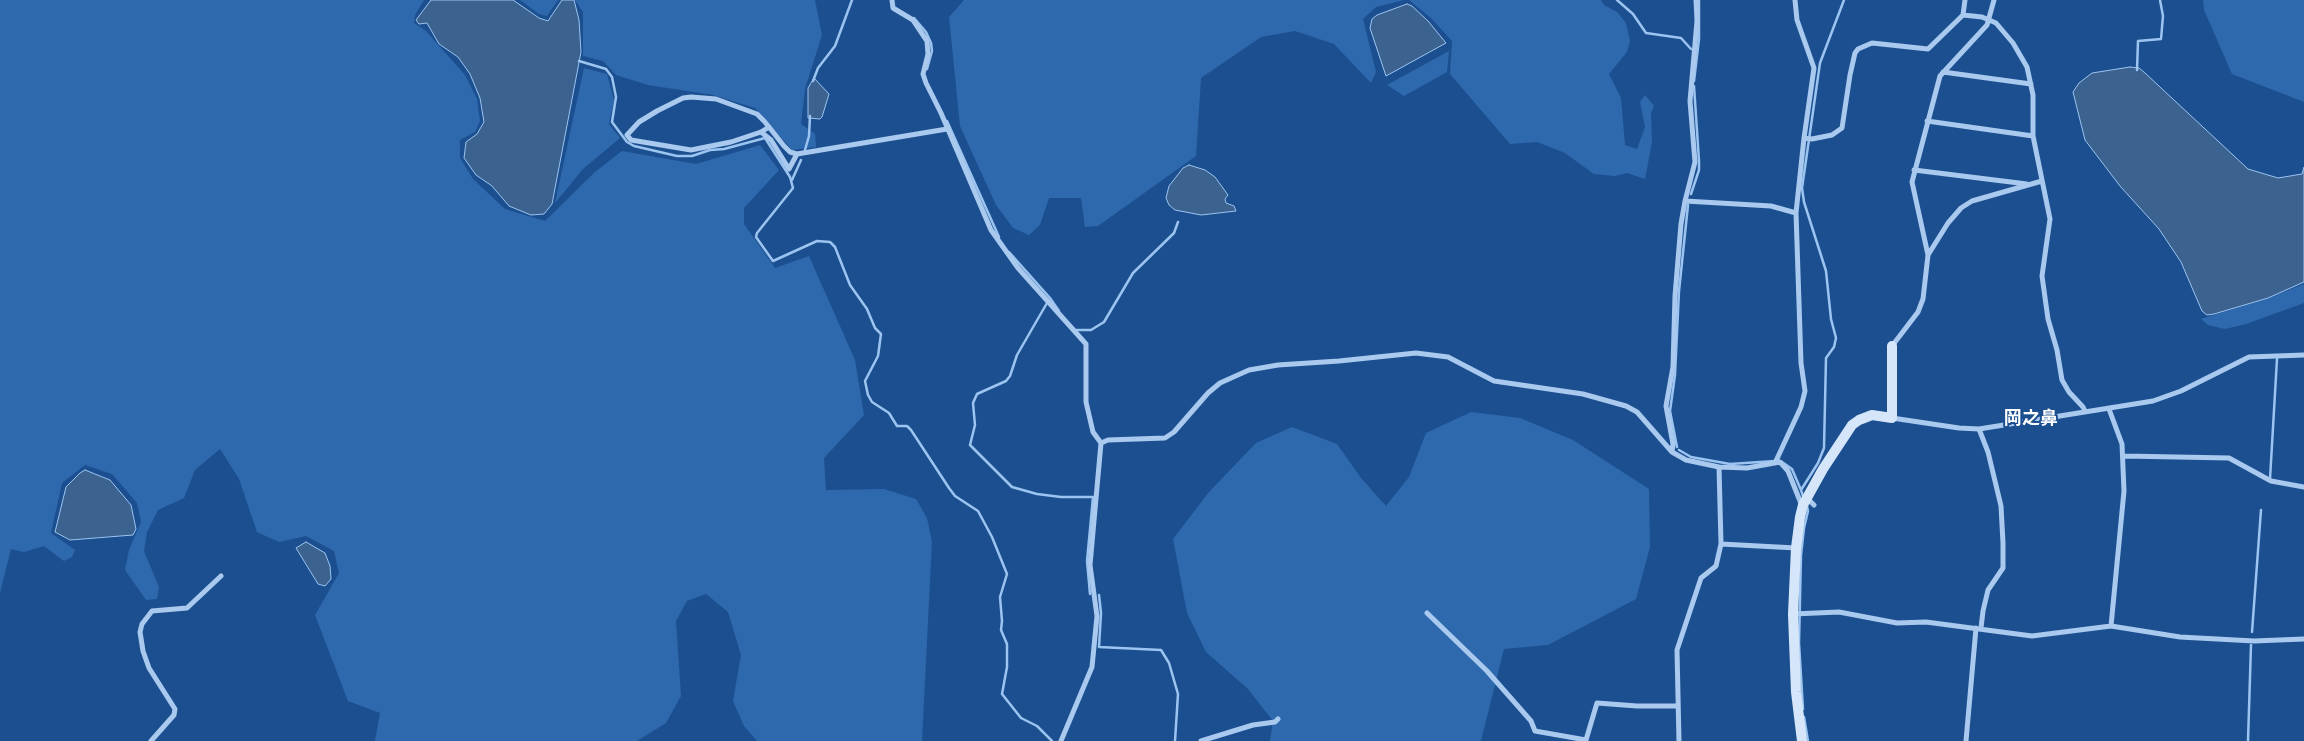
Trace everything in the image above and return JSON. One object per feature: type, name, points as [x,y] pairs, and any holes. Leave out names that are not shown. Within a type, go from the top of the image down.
[{"type":"street","points":[[892,0],[893,8],[913,20],[927,41],[928,54],[923,74],[996,239],[1018,268],[1086,344],[1086,402],[1093,432],[1101,443],[1090,565],[1096,616],[1092,667],[1062,741]]},
{"type":"street","points":[[1672,452],[1673,444],[1666,406],[1673,366],[1675,296],[1685,201],[1695,162],[1690,93],[1697,21],[1696,0]]},
{"type":"street","points":[[1775,461],[1801,408],[1804,391],[1801,363],[1796,213],[1808,139],[1814,68],[1797,20],[1796,0]]},
{"type":"street","points":[[1808,139],[1832,135],[1842,128],[1850,75],[1855,53],[1858,49],[1872,43],[1928,49],[1963,15],[1965,0]]},
{"type":"street","points":[[1892,418],[1892,346],[1921,305],[1926,284],[1928,255],[1912,182],[1914,170],[1943,72],[1990,19],[1994,0]]},
{"type":"street","points":[[1963,15],[1990,19],[1996,23],[2013,43],[2027,67],[2031,84],[2033,136],[2050,219],[2042,276],[2048,319],[2057,350],[2062,380],[2069,392],[2083,406],[2085,411]]},
{"type":"street","points":[[1943,72],[2031,84]]},
{"type":"street","points":[[769,127],[761,132],[731,142],[684,150],[631,140],[627,135],[639,122],[683,98],[691,97],[716,99],[757,114],[769,127],[790,152],[797,154],[947,129]]},
{"type":"street","points":[[1927,122],[2033,136]]},
{"type":"street","points":[[761,132],[772,140],[789,169],[797,154]]},
{"type":"street","points":[[1914,170],[2033,185]]},
{"type":"street","points":[[1928,255],[1948,223],[1962,208],[1972,201],[2042,181]]},
{"type":"street","points":[[1685,201],[1771,206],[1796,213]]},
{"type":"street","points":[[1101,443],[1108,440],[1165,438],[1174,432],[1208,393],[1220,383],[1249,370],[1278,365],[1416,353],[1448,357],[1494,381],[1583,394],[1626,406],[1638,412],[1672,452],[1686,460],[1719,467],[1747,468],[1775,461],[1780,462],[1787,468],[1807,503]]},
{"type":"street","points":[[1802,741],[1796,692],[1798,614],[1796,548],[1807,503],[1836,448],[1852,425],[1872,415],[1959,428],[1979,428],[2109,409],[2168,396],[2250,357],[2304,355]]},
{"type":"street","points":[[2109,409],[2122,444],[2124,456],[2124,491],[2111,626]]},
{"type":"street","points":[[1966,741],[1982,612],[1988,590],[2003,568],[2001,506],[1988,452],[1979,428]]},
{"type":"street","points":[[2124,456],[2229,458],[2271,481],[2304,487]]},
{"type":"street","points":[[1679,741],[1678,645],[1701,578],[1716,566],[1721,544],[1719,467]]},
{"type":"street","points":[[1721,544],[1796,548]]},
{"type":"street","points":[[151,741],[174,715],[175,710],[149,668],[143,651],[140,632],[142,624],[152,611],[186,608],[221,576]]},
{"type":"street","points":[[1798,614],[1839,612],[1898,623],[1926,622],[2032,636],[2111,626],[2180,637],[2254,640],[2304,639]]},
{"type":"street","points":[[1428,613],[1487,671],[1522,711],[1535,731],[1586,741],[1597,703],[1637,706],[1678,706]]},
{"type":"street","points":[[1201,741],[1253,725],[1275,722],[1278,719]]},
{"type":"shaded area","points":[[0,0],[424,0],[415,15],[414,23],[425,30],[465,75],[477,99],[480,121],[475,132],[460,140],[460,158],[473,179],[505,209],[545,221],[595,172],[622,151],[696,164],[760,145],[779,170],[744,208],[744,224],[775,268],[809,256],[855,360],[864,415],[824,458],[826,490],[884,489],[916,499],[927,518],[932,542],[922,741],[757,741],[744,726],[733,701],[741,655],[728,612],[706,594],[687,601],[676,621],[681,696],[666,723],[637,741],[375,741],[380,713],[348,701],[315,615],[339,573],[334,551],[306,536],[279,542],[257,532],[239,479],[220,449],[195,470],[184,498],[158,510],[147,532],[144,551],[159,587],[157,599],[146,600],[125,570],[129,550],[141,522],[137,503],[112,474],[85,465],[62,483],[51,533],[75,550],[72,557],[64,561],[44,546],[24,552],[11,549],[0,593]]},
{"type":"shaded area","points":[[431,0],[513,0],[539,18],[548,21],[562,0],[574,0],[579,20],[581,52],[552,204],[544,214],[531,215],[509,206],[492,186],[476,175],[464,158],[466,142],[477,134],[484,122],[480,98],[470,74],[458,57],[439,44],[427,23],[419,24],[416,20]]},
{"type":"shaded area","points":[[520,0],[558,0],[547,16],[539,14]]},
{"type":"shaded area","points":[[575,0],[815,0],[822,35],[805,89],[801,124],[815,134],[816,147],[792,150],[755,108],[713,95],[648,85],[616,75],[603,61],[583,56],[583,12]]},
{"type":"shaded area","points":[[964,0],[1404,0],[1376,7],[1363,19],[1376,72],[1371,83],[1334,44],[1295,31],[1261,37],[1201,78],[1196,156],[1098,226],[1085,227],[1081,198],[1049,198],[1040,225],[1029,235],[1013,228],[996,205],[960,126],[949,17]]},
{"type":"shaded area","points":[[1409,0],[1601,0],[1604,5],[1617,12],[1626,23],[1630,41],[1627,52],[1609,74],[1621,98],[1625,145],[1637,149],[1645,127],[1640,102],[1645,95],[1654,106],[1651,113],[1652,142],[1645,179],[1627,173],[1615,176],[1594,174],[1565,153],[1537,142],[1510,144],[1450,74],[1452,41],[1431,18]]},
{"type":"shaded area","points":[[2203,0],[2304,0],[2304,102],[2232,74],[2204,10]]},
{"type":"shaded area","points":[[1407,4],[1412,6],[1428,21],[1446,43],[1386,76],[1370,28],[1372,19],[1377,15]]},
{"type":"shaded area","points":[[1449,51],[1447,72],[1404,96],[1387,85]]},
{"type":"shaded area","points":[[2130,67],[2139,68],[2145,73],[2248,169],[2278,178],[2302,174],[2304,167],[2304,282],[2268,298],[2214,314],[2207,315],[2202,311],[2181,262],[2159,229],[2120,186],[2085,140],[2073,92],[2079,83],[2092,73]]},
{"type":"shaded area","points":[[584,68],[607,74],[614,100],[609,124],[620,138],[583,169],[555,203]]},
{"type":"shaded area","points":[[814,78],[829,94],[820,119],[808,118],[808,88]]},
{"type":"shaded area","points":[[1189,165],[1205,170],[1215,177],[1228,195],[1225,199],[1226,203],[1234,206],[1236,211],[1201,215],[1175,210],[1169,205],[1166,198],[1169,186],[1183,168]]},
{"type":"shaded area","points":[[2304,284],[2304,303],[2246,324],[2225,329],[2208,325],[2201,319],[2269,298]]},
{"type":"shaded area","points":[[1471,412],[1520,418],[1573,440],[1649,489],[1650,547],[1636,599],[1548,645],[1504,649],[1481,741],[1270,741],[1273,721],[1248,689],[1206,652],[1187,613],[1173,539],[1209,492],[1256,443],[1292,427],[1337,444],[1361,478],[1386,506],[1409,477],[1426,433]]},
{"type":"shaded area","points":[[85,470],[110,480],[131,505],[136,529],[133,535],[70,540],[55,532],[66,487]]},
{"type":"shaded area","points":[[306,542],[325,553],[330,566],[331,579],[325,586],[318,584],[296,548]]},
{"type":"waterway","points":[[813,81],[818,68],[835,46],[852,0]]},
{"type":"waterway","points":[[1617,0],[1633,14],[1646,33],[1681,38],[1691,49]]},
{"type":"waterway","points":[[1694,81],[1699,39],[1699,0]]},
{"type":"waterway","points":[[1803,496],[1801,490],[1818,463],[1824,448],[1826,358],[1834,347],[1836,338],[1831,319],[1826,271],[1804,202],[1802,188],[1820,63],[1844,0]]},
{"type":"waterway","points":[[2137,70],[2138,41],[2161,39],[2163,16],[2160,0]]},
{"type":"waterway","points":[[914,18],[926,32],[931,43],[932,51],[927,69]]},
{"type":"waterway","points":[[579,61],[606,69],[612,77],[616,97],[612,122],[627,142],[634,146],[677,156],[692,156],[710,150],[724,149],[765,138],[790,177],[793,188],[757,233],[756,237],[773,261],[817,241],[830,242],[835,247],[850,285],[867,309],[875,328],[881,334],[878,356],[865,381],[868,395],[872,402],[889,413],[897,426],[907,426],[911,430],[955,496],[978,511],[992,537],[1007,574],[1000,597],[1001,630],[1007,644],[1007,667],[1002,694],[1021,718],[1037,726],[1052,741]]},
{"type":"waterway","points":[[1691,194],[1699,170],[1694,86]]},
{"type":"waterway","points":[[805,150],[809,136],[810,116]]},
{"type":"waterway","points":[[947,121],[999,237]]},
{"type":"waterway","points":[[792,180],[801,160]]},
{"type":"waterway","points":[[1677,447],[1670,411],[1675,375],[1679,291],[1688,205]]},
{"type":"waterway","points":[[1076,330],[1091,330],[1104,322],[1133,273],[1174,233],[1178,222]]},
{"type":"waterway","points":[[1009,252],[1050,298],[1059,311]]},
{"type":"waterway","points":[[1047,303],[1017,355],[1010,376],[1006,381],[977,394],[973,403],[975,425],[970,445],[1012,487],[1037,494],[1061,497],[1093,497],[1087,561],[1090,594]]},
{"type":"waterway","points":[[2270,479],[2277,359]]},
{"type":"waterway","points":[[1679,450],[1691,457],[1730,464],[1775,461]]},
{"type":"waterway","points":[[1782,462],[1792,469],[1801,490]]},
{"type":"waterway","points":[[1803,709],[1799,643],[1801,555],[1808,511],[1807,506]]},
{"type":"waterway","points":[[2252,632],[2261,510]]},
{"type":"waterway","points":[[1099,595],[1101,613],[1099,647],[1161,650],[1169,663],[1178,694],[1175,741]]},
{"type":"waterway","points":[[2248,741],[2251,645]]},
{"type":"waterway","points":[[1804,717],[1808,741]]},
{"type":"district","name":"岡之鼻","points":[[2031,419]]}]
